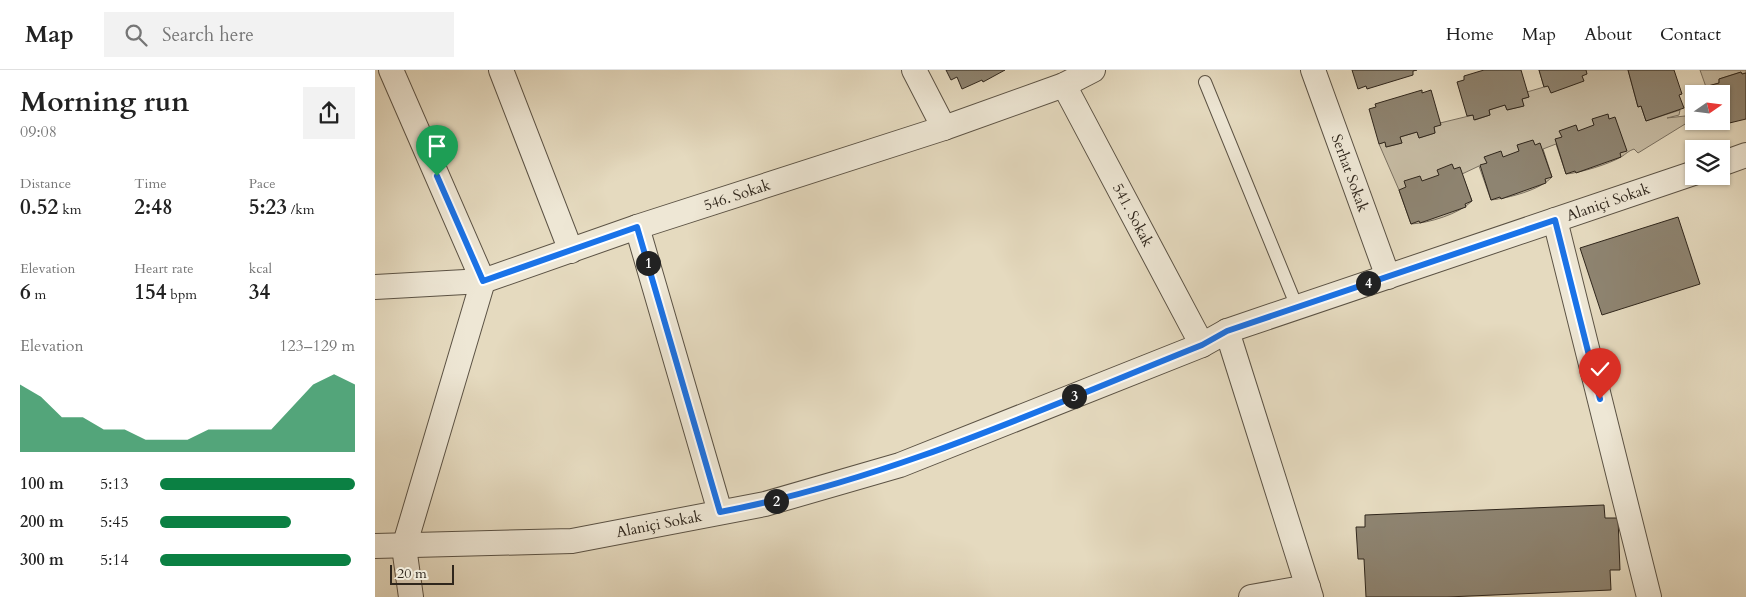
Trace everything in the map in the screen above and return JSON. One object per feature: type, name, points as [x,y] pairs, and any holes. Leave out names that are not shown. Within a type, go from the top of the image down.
[{"type":"street","points":[[391,70],[483,281],[404,547],[411,597]]},
{"type":"street","points":[[501,70],[571,251]]},
{"type":"street","points":[[914,70],[944,128]]},
{"type":"street","name":"546. Sokak","points":[[375,287],[483,281],[637,227],[944,128],[1064,85],[1093,70]]},
{"type":"street","name":"Serhat Sokak","points":[[1313,70],[1388,276]]},
{"type":"street","name":"541. Sokak","points":[[1064,85],[1202,345]]},
{"type":"street","points":[[1730,161],[1746,155]]},
{"type":"street","name":"Alaniçi Sokak","points":[[375,546],[404,547],[572,541],[765,504],[900,465],[1202,345],[1227,331],[1685,176]]},
{"type":"street","points":[[1555,220],[1649,597]]},
{"type":"street","points":[[637,227],[720,512]]},
{"type":"street","points":[[1227,331],[1310,592],[1251,597]]},
{"type":"lane","points":[[1205,82],[1297,307]]},
{"type":"shaded area","points":[[1539,70],[1628,70],[1638,107],[1641,106],[1646,121],[1680,110],[1679,115],[1667,118],[1685,116],[1685,124],[1638,153],[1634,149],[1609,162],[1572,173],[1566,174],[1556,144],[1543,149],[1552,177],[1540,186],[1524,193],[1506,197],[1491,200],[1479,166],[1462,174],[1472,201],[1460,210],[1443,217],[1411,224],[1379,144],[1385,142],[1386,147],[1402,143],[1400,137],[1417,132],[1419,138],[1435,133],[1434,127],[1440,123],[1473,115],[1475,120],[1490,115],[1489,110],[1505,105],[1507,110],[1523,106],[1522,99],[1529,97],[1527,92],[1544,87]]},
{"type":"shaded area","points":[[1700,70],[1746,70],[1746,73],[1742,74],[1741,72],[1719,79],[1719,83],[1705,85]]},
{"type":"building","points":[[946,70],[1005,70],[983,82],[982,80],[962,89],[957,77],[951,80]]},
{"type":"building","points":[[1352,70],[1417,70],[1413,71],[1413,75],[1367,89],[1366,86],[1358,89]]},
{"type":"building","points":[[1484,70],[1521,70],[1529,97],[1522,99],[1524,106],[1507,110],[1505,105],[1489,110],[1490,115],[1474,120],[1473,115],[1467,116],[1457,82],[1464,80],[1464,76]]},
{"type":"building","points":[[1539,70],[1586,70],[1587,74],[1582,76],[1584,81],[1551,93],[1548,86],[1544,87]]},
{"type":"building","points":[[1628,70],[1674,70],[1682,94],[1679,95],[1684,108],[1646,121],[1641,106],[1638,107]]},
{"type":"building","points":[[1741,72],[1742,74],[1746,73],[1746,119],[1730,123],[1730,85],[1712,85],[1719,83],[1719,79]]},
{"type":"building","points":[[1422,90],[1422,93],[1431,90],[1441,125],[1434,127],[1435,133],[1419,138],[1417,132],[1400,137],[1402,143],[1386,147],[1385,142],[1379,144],[1369,109],[1376,107],[1375,104]]},
{"type":"building","points":[[1608,114],[1609,119],[1615,117],[1627,151],[1620,153],[1621,157],[1576,173],[1575,171],[1566,174],[1555,139],[1562,137],[1559,131],[1576,125],[1578,131],[1594,125],[1592,119]]},
{"type":"building","points":[[1533,140],[1535,145],[1540,143],[1552,177],[1545,179],[1546,183],[1501,199],[1500,197],[1491,200],[1480,165],[1487,163],[1484,157],[1501,151],[1503,157],[1519,151],[1517,145]]},
{"type":"building","points":[[1452,164],[1454,169],[1460,167],[1472,201],[1465,204],[1466,207],[1420,223],[1419,221],[1411,224],[1399,190],[1406,187],[1404,181],[1420,176],[1422,181],[1439,175],[1437,170]]},
{"type":"building","points":[[1678,217],[1700,284],[1602,315],[1580,248]]},
{"type":"building","points":[[1604,505],[1605,518],[1618,518],[1620,570],[1610,570],[1611,590],[1447,597],[1366,597],[1364,559],[1358,559],[1356,527],[1365,527],[1365,515]]},
{"type":"route","points":[[437,176],[483,281],[637,227],[720,512],[765,504],[900,465],[1202,345],[1227,331],[1555,220],[1600,399]]}]
